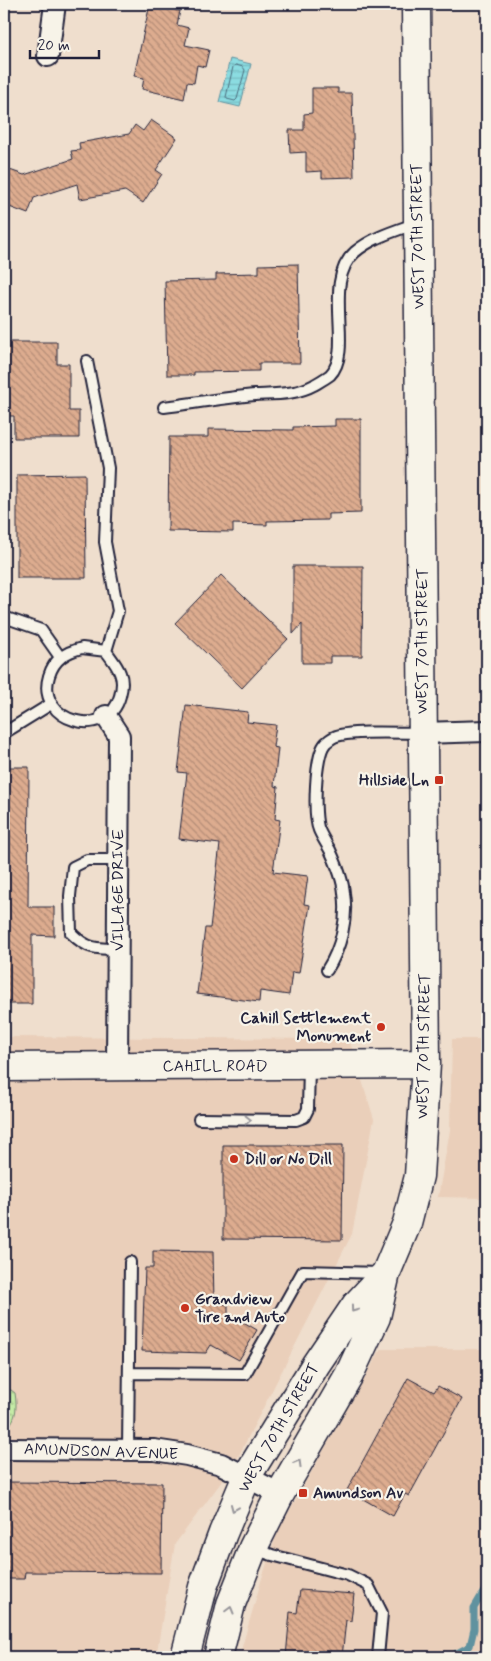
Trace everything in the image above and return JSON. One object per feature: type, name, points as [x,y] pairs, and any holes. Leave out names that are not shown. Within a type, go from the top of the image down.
[{"type":"street","points":[[48,56],[55,4]]},
{"type":"street","name":"WEST 70TH STREET","points":[[218,1657],[231,1604],[253,1548],[280,1494],[349,1375],[376,1317],[386,1273],[407,1222],[419,1176],[426,1064],[416,4]]},
{"type":"street","name":"VILLAGE DRIVE","points":[[106,716],[119,736],[117,1067]]},
{"type":"street","points":[[422,733],[487,731]]},
{"type":"street","name":"CAHILL ROAD","points":[[4,1067],[426,1064]]},
{"type":"street","name":"WEST 70TH STREET","points":[[184,1657],[203,1587],[247,1476],[356,1305],[386,1273]]},
{"type":"street","name":"AMUNDSON AVENUE","points":[[4,1449],[154,1450],[187,1455],[221,1464],[280,1494]]},
{"type":"lane","points":[[164,407],[296,392],[313,386],[331,374],[339,355],[339,295],[342,271],[354,253],[376,238],[418,223]]},
{"type":"lane","points":[[87,361],[108,468],[105,542],[118,611],[106,651],[121,675],[122,688],[120,698],[113,710],[106,716],[85,723],[72,721],[59,713],[51,704],[48,679],[52,667],[60,657],[71,650],[82,648],[106,651]]},
{"type":"lane","points":[[4,617],[41,630],[60,657]]},
{"type":"lane","points":[[4,733],[51,704]]},
{"type":"lane","points":[[326,970],[335,956],[340,940],[346,905],[338,868],[331,851],[318,829],[316,813],[319,758],[324,744],[334,737],[350,734],[422,733]]},
{"type":"lane","points":[[118,860],[86,860],[73,867],[70,896],[71,934],[82,945],[101,949],[118,949]]},
{"type":"lane","points":[[199,1119],[296,1120],[304,1117],[308,1109],[309,1066]]},
{"type":"lane","points":[[128,1450],[130,1262]]},
{"type":"lane","points":[[129,1373],[245,1374],[303,1272],[386,1273]]},
{"type":"lane","points":[[253,1548],[272,1555],[348,1575],[368,1585],[382,1613],[378,1657]]},
{"type":"shaded area","points":[[4,1037],[349,1039],[374,1119],[352,1234],[234,1465],[175,1544],[156,1657],[4,1657]]},
{"type":"shaded area","points":[[452,1039],[487,1039],[487,1198],[438,1197],[450,1130]]},
{"type":"shaded area","points":[[381,1349],[487,1349],[487,1657],[239,1657],[278,1531]]},
{"type":"green space","points":[[4,1389],[15,1393],[16,1398],[14,1416],[7,1428],[4,1428]]},
{"type":"water","points":[[230,59],[251,64],[240,107],[219,102]]},
{"type":"building","points":[[150,4],[180,11],[177,25],[189,28],[185,45],[209,50],[205,67],[197,65],[194,83],[187,82],[184,99],[142,89],[144,78],[134,76]]},
{"type":"building","points":[[312,88],[338,88],[338,93],[352,93],[354,177],[322,178],[322,171],[306,172],[306,152],[290,153],[289,130],[304,130],[304,114],[312,113]]},
{"type":"building","points":[[151,120],[177,138],[156,170],[162,174],[143,203],[125,191],[80,199],[77,184],[34,198],[28,214],[4,205],[4,168],[24,175],[73,159],[71,151],[80,150],[79,143],[129,134],[135,125],[143,131]]},
{"type":"building","points":[[298,264],[300,363],[259,363],[259,371],[194,372],[194,375],[167,375],[165,281],[216,280],[216,274],[259,273],[259,265]]},
{"type":"building","points":[[4,342],[57,342],[57,364],[69,364],[69,411],[79,411],[79,438],[14,438],[14,416],[4,416]]},
{"type":"building","points":[[335,419],[361,419],[361,513],[328,514],[328,520],[267,521],[267,525],[233,524],[233,532],[168,531],[169,437],[208,437],[208,429],[293,430],[293,427],[335,426]]},
{"type":"building","points":[[85,474],[86,578],[17,578],[17,475]]},
{"type":"building","points":[[293,566],[363,566],[362,656],[330,656],[330,663],[302,663],[302,624],[293,634]]},
{"type":"building","points":[[221,575],[288,639],[242,688],[175,623]]},
{"type":"building","points":[[186,705],[248,712],[247,722],[276,725],[273,747],[278,748],[274,786],[278,787],[275,819],[280,820],[273,872],[308,876],[304,904],[310,905],[299,973],[292,972],[289,995],[260,991],[259,1002],[197,994],[205,928],[210,928],[220,844],[179,839],[187,773],[178,772]]},
{"type":"building","points":[[4,767],[29,767],[28,907],[54,907],[54,936],[32,935],[32,1004],[4,1004]]},
{"type":"building","points":[[223,1145],[343,1145],[342,1240],[223,1239]]},
{"type":"building","name":"Grandview Tire and Auto","points":[[153,1251],[213,1252],[214,1304],[228,1304],[228,1313],[257,1330],[239,1360],[211,1345],[206,1353],[142,1351],[145,1268],[153,1268]]},
{"type":"building","points":[[408,1378],[434,1392],[438,1386],[462,1399],[409,1496],[405,1494],[393,1516],[347,1490]]},
{"type":"building","points":[[4,1482],[162,1483],[161,1573],[25,1572],[24,1579],[4,1579]]},
{"type":"building","points":[[300,1590],[354,1594],[351,1621],[346,1620],[342,1657],[286,1657],[290,1612],[297,1613]]},
{"type":"waterway","points":[[449,1657],[470,1646],[474,1629],[474,1608],[487,1586]]},
{"type":"place","name":"Hillside Ln","points":[[439,780]]},
{"type":"place","name":"Cahill Settlement Monument","points":[[381,1027]]},
{"type":"place","name":"Dill or No Dill","points":[[234,1159]]},
{"type":"place","name":"Grandview Tire and Auto","points":[[185,1308]]},
{"type":"place","name":"Amundson Av","points":[[303,1493]]}]
